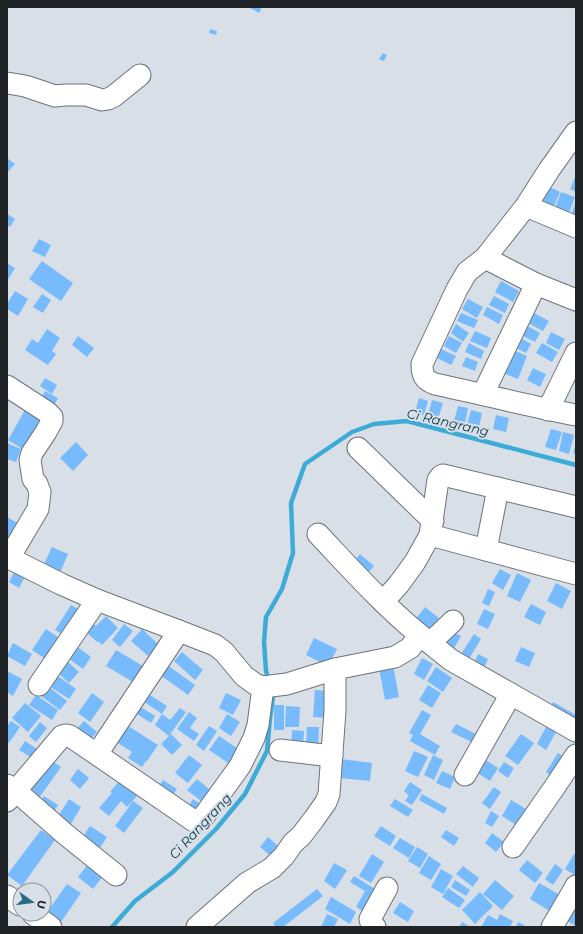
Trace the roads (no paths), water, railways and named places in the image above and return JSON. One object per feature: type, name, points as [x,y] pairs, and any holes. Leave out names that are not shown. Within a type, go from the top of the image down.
[{"type":"street","points":[[7,83],[25,86],[55,96],[86,95],[102,100],[108,100],[140,75]]},
{"type":"street","points":[[573,143],[549,170],[526,206],[485,258],[467,272],[457,289],[422,364],[422,368],[424,376],[431,382],[548,410],[576,415]]},
{"type":"street","points":[[526,206],[576,227]]},
{"type":"street","points":[[485,258],[536,284],[576,300]]},
{"type":"street","points":[[483,394],[536,284]]},
{"type":"street","points":[[548,410],[576,353]]},
{"type":"street","points":[[7,386],[47,412],[52,417],[52,421],[32,453],[30,460],[33,479],[40,492],[38,509],[8,557],[97,600],[215,645],[224,652],[244,676],[255,684],[273,686],[335,669],[395,657],[453,621]]},
{"type":"street","points":[[358,448],[431,528],[486,550],[576,574]]},
{"type":"street","points":[[383,602],[411,568],[431,528],[438,480],[443,475],[576,507]]},
{"type":"street","points":[[486,550],[498,488]]},
{"type":"street","points":[[318,534],[383,602],[451,660],[576,731]]},
{"type":"street","points":[[39,685],[97,600]]},
{"type":"street","points":[[97,754],[179,630]]},
{"type":"street","points":[[197,927],[247,883],[272,868],[284,856],[326,802],[330,794],[335,711],[335,669]]},
{"type":"street","points":[[116,875],[10,792],[62,736],[66,735],[70,736],[97,754],[194,821],[199,820],[204,816],[240,766],[254,738],[273,686]]},
{"type":"street","points":[[465,775],[511,694]]},
{"type":"street","points":[[280,750],[332,756]]},
{"type":"street","points":[[513,847],[576,755]]},
{"type":"street","points":[[552,927],[576,886]]},
{"type":"street","points":[[375,927],[371,924],[370,919],[387,888]]},
{"type":"waterway","name":"Ci Rangrang","points":[[269,681],[266,671],[264,642],[266,617],[282,589],[293,553],[291,503],[305,464],[352,432],[374,424],[407,421],[576,465]]},
{"type":"waterway","name":"Ci Rangrang","points":[[112,927],[135,901],[173,872],[216,829],[245,794],[267,751],[273,697],[272,691]]}]
